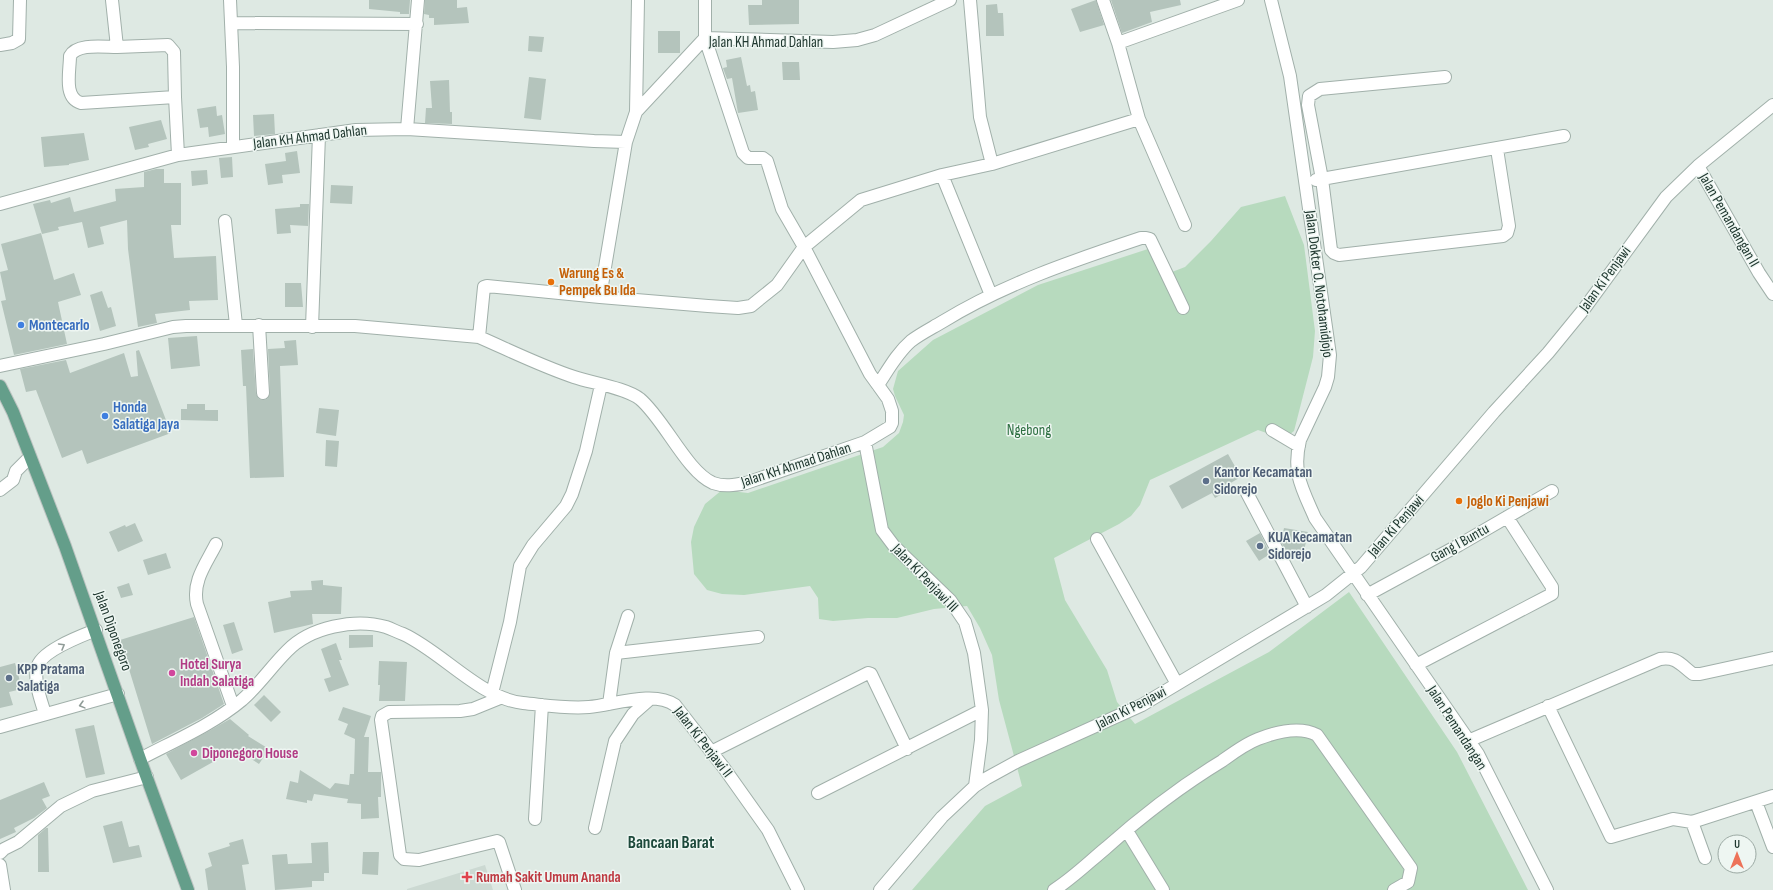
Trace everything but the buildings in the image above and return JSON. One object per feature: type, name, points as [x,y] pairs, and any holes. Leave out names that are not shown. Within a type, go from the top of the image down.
[{"type":"main road","name":"Jalan Diponegoro","points":[[0,386],[13,412],[65,546],[96,630],[146,777],[188,890]]},
{"type":"street","points":[[0,45],[19,40],[20,0]]},
{"type":"street","points":[[112,0],[117,47]]},
{"type":"street","points":[[230,0],[233,67],[233,146]]},
{"type":"street","points":[[407,129],[418,0]]},
{"type":"street","points":[[636,112],[638,0]]},
{"type":"street","points":[[705,0],[705,38]]},
{"type":"street","name":"Jalan KH Ahmad Dahlan","points":[[600,297],[626,142],[636,112],[705,38],[833,42],[857,40],[875,35],[950,0]]},
{"type":"street","points":[[970,0],[980,116],[992,164]]},
{"type":"street","points":[[1103,0],[1118,43],[1138,120],[1185,225]]},
{"type":"street","points":[[1118,43],[1238,0]]},
{"type":"street","name":"Jalan Dokter O. Notohamidjojo","points":[[1271,0],[1290,76],[1330,355],[1328,377],[1325,387],[1299,446],[1297,469],[1299,480],[1315,518],[1353,574]]},
{"type":"street","points":[[231,23],[417,24]]},
{"type":"street","name":"Jalan KH Ahmad Dahlan","points":[[0,366],[104,344],[173,327],[236,325],[312,327],[355,326],[479,337],[544,366],[628,393],[638,398],[653,413],[696,470],[706,479],[720,485],[732,486],[746,483],[865,442],[890,427],[892,423],[891,406],[885,394],[870,374],[804,247],[782,210],[767,161],[763,158],[748,158],[744,153],[705,38]]},
{"type":"street","points":[[175,97],[81,102],[74,100],[69,91],[70,56],[73,51],[79,48],[171,46],[174,52],[178,155]]},
{"type":"street","points":[[1445,77],[1320,89],[1309,96],[1308,105],[1322,179],[1330,247],[1334,253],[1339,255],[1503,236],[1507,233],[1509,226],[1497,149]]},
{"type":"street","name":"Jalan Ki Penjawi","points":[[880,890],[942,817],[975,786],[1001,769],[1142,705],[1326,595],[1361,567],[1584,310],[1666,196],[1698,166],[1773,105]]},
{"type":"street","points":[[479,337],[484,287],[487,286],[708,306],[738,308],[751,306],[777,285],[804,247],[861,200],[942,175],[992,164],[1138,120]]},
{"type":"street","name":"Jalan KH Ahmad Dahlan","points":[[0,204],[178,155],[233,146],[373,129],[407,129],[626,142]]},
{"type":"street","points":[[312,327],[319,135]]},
{"type":"street","points":[[1305,182],[1564,136]]},
{"type":"street","name":"Jalan Pemandangan II","points":[[1698,166],[1759,273],[1773,294]]},
{"type":"street","points":[[942,175],[991,295]]},
{"type":"street","points":[[225,221],[236,325]]},
{"type":"street","points":[[878,385],[896,357],[911,341],[964,308],[991,295],[1075,260],[1146,238],[1151,242],[1183,308]]},
{"type":"street","points":[[259,325],[262,393]]},
{"type":"street","points":[[515,890],[499,842],[497,841],[419,860],[404,859],[400,855],[380,720],[382,716],[389,712],[460,711],[473,709],[496,695],[520,566],[533,545],[566,506],[572,494],[586,451],[601,385]]},
{"type":"street","points":[[1272,430],[1299,446]]},
{"type":"street","name":"Jalan Ki Penjawi III","points":[[865,442],[882,530],[894,546],[950,600],[965,622],[974,652],[982,710],[981,740],[975,786]]},
{"type":"street","points":[[0,490],[13,480],[16,470],[30,457]]},
{"type":"street","name":"Gang I Buntu","points":[[1367,595],[1552,491]]},
{"type":"street","points":[[1247,494],[1306,607]]},
{"type":"street","points":[[1416,665],[1552,594],[1552,587],[1507,517]]},
{"type":"street","points":[[1097,539],[1177,684]]},
{"type":"street","points":[[216,544],[197,582],[195,593],[197,604],[233,706]]},
{"type":"street","name":"Jalan Pemandangan","points":[[1353,574],[1478,754],[1547,890]]},
{"type":"street","points":[[609,704],[616,653],[628,616]]},
{"type":"street","name":"Jalan Ki Penjawi II","points":[[140,759],[206,724],[233,706],[255,688],[288,650],[299,641],[330,628],[362,624],[386,627],[409,637],[496,695],[520,703],[589,707],[650,699],[669,701],[675,705],[768,830],[798,890]]},
{"type":"street","points":[[45,714],[37,682],[37,667],[42,660],[54,650],[71,640],[96,630]]},
{"type":"street","points":[[616,653],[758,637]]},
{"type":"street","points":[[1468,740],[1660,659],[1673,658],[1678,660],[1693,674],[1700,674],[1773,658]]},
{"type":"street","points":[[711,752],[868,673],[871,674],[906,749]]},
{"type":"street","points":[[0,727],[118,694]]},
{"type":"street","points":[[595,828],[615,741],[633,714],[650,699]]},
{"type":"street","points":[[535,819],[542,705]]},
{"type":"street","points":[[1548,706],[1609,836],[1614,838],[1673,819],[1692,822],[1773,796]]},
{"type":"street","points":[[818,793],[982,710]]},
{"type":"street","points":[[1054,890],[1076,875],[1171,794],[1197,776],[1257,740],[1270,735],[1304,730],[1317,735],[1411,868],[1408,882],[1394,890]]},
{"type":"street","points":[[0,853],[4,849],[18,842],[61,806],[92,791],[146,777]]},
{"type":"street","points":[[1756,802],[1773,847]]},
{"type":"street","points":[[1692,822],[1705,858]]},
{"type":"street","points":[[1127,831],[1163,890]]},
{"type":"street","points":[[0,865],[4,890]]},
{"type":"shaded area","name":"Rumah Sakit Umum Ananda","points":[[485,865],[493,890],[407,890],[407,889]]},
{"type":"green space","name":"Ngebong","points":[[1285,196],[1304,245],[1315,331],[1313,357],[1294,431],[1281,437],[1258,430],[1150,480],[1140,505],[1131,516],[1119,524],[1054,558],[1065,600],[1107,670],[1117,702],[1135,724],[1269,652],[1349,592],[1457,752],[1528,890],[912,890],[985,806],[1022,786],[999,700],[992,655],[980,628],[967,606],[934,609],[897,618],[868,618],[833,621],[819,619],[818,598],[810,586],[744,595],[722,594],[707,590],[694,574],[691,542],[694,527],[705,504],[722,490],[748,493],[883,447],[899,433],[903,422],[904,415],[893,389],[898,371],[933,340],[1038,285],[1151,248],[1158,270],[1172,272],[1185,267],[1211,241],[1241,207]]},
{"type":"place","name":"Warung Es & Pempek Bu Ida","points":[[551,282]]},
{"type":"place","name":"Montecarlo","points":[[21,325]]},
{"type":"place","name":"Honda Salatiga Jaya","points":[[105,416]]},
{"type":"place","name":"Kantor Kecamatan Sidorejo","points":[[1206,481]]},
{"type":"place","name":"Joglo Ki Penjawi","points":[[1459,501]]},
{"type":"place","name":"KUA Kecamatan Sidorejo","points":[[1260,546]]},
{"type":"place","name":"Hotel Surya Indah Salatiga","points":[[172,673]]},
{"type":"place","name":"KPP Pratama Salatiga","points":[[9,678]]},
{"type":"place","name":"Diponegoro House","points":[[194,753]]},
{"type":"place","name":"Rumah Sakit Umum Ananda","points":[[467,877]]},
{"type":"district","name":"Bancaan Barat","points":[[671,843]]}]
